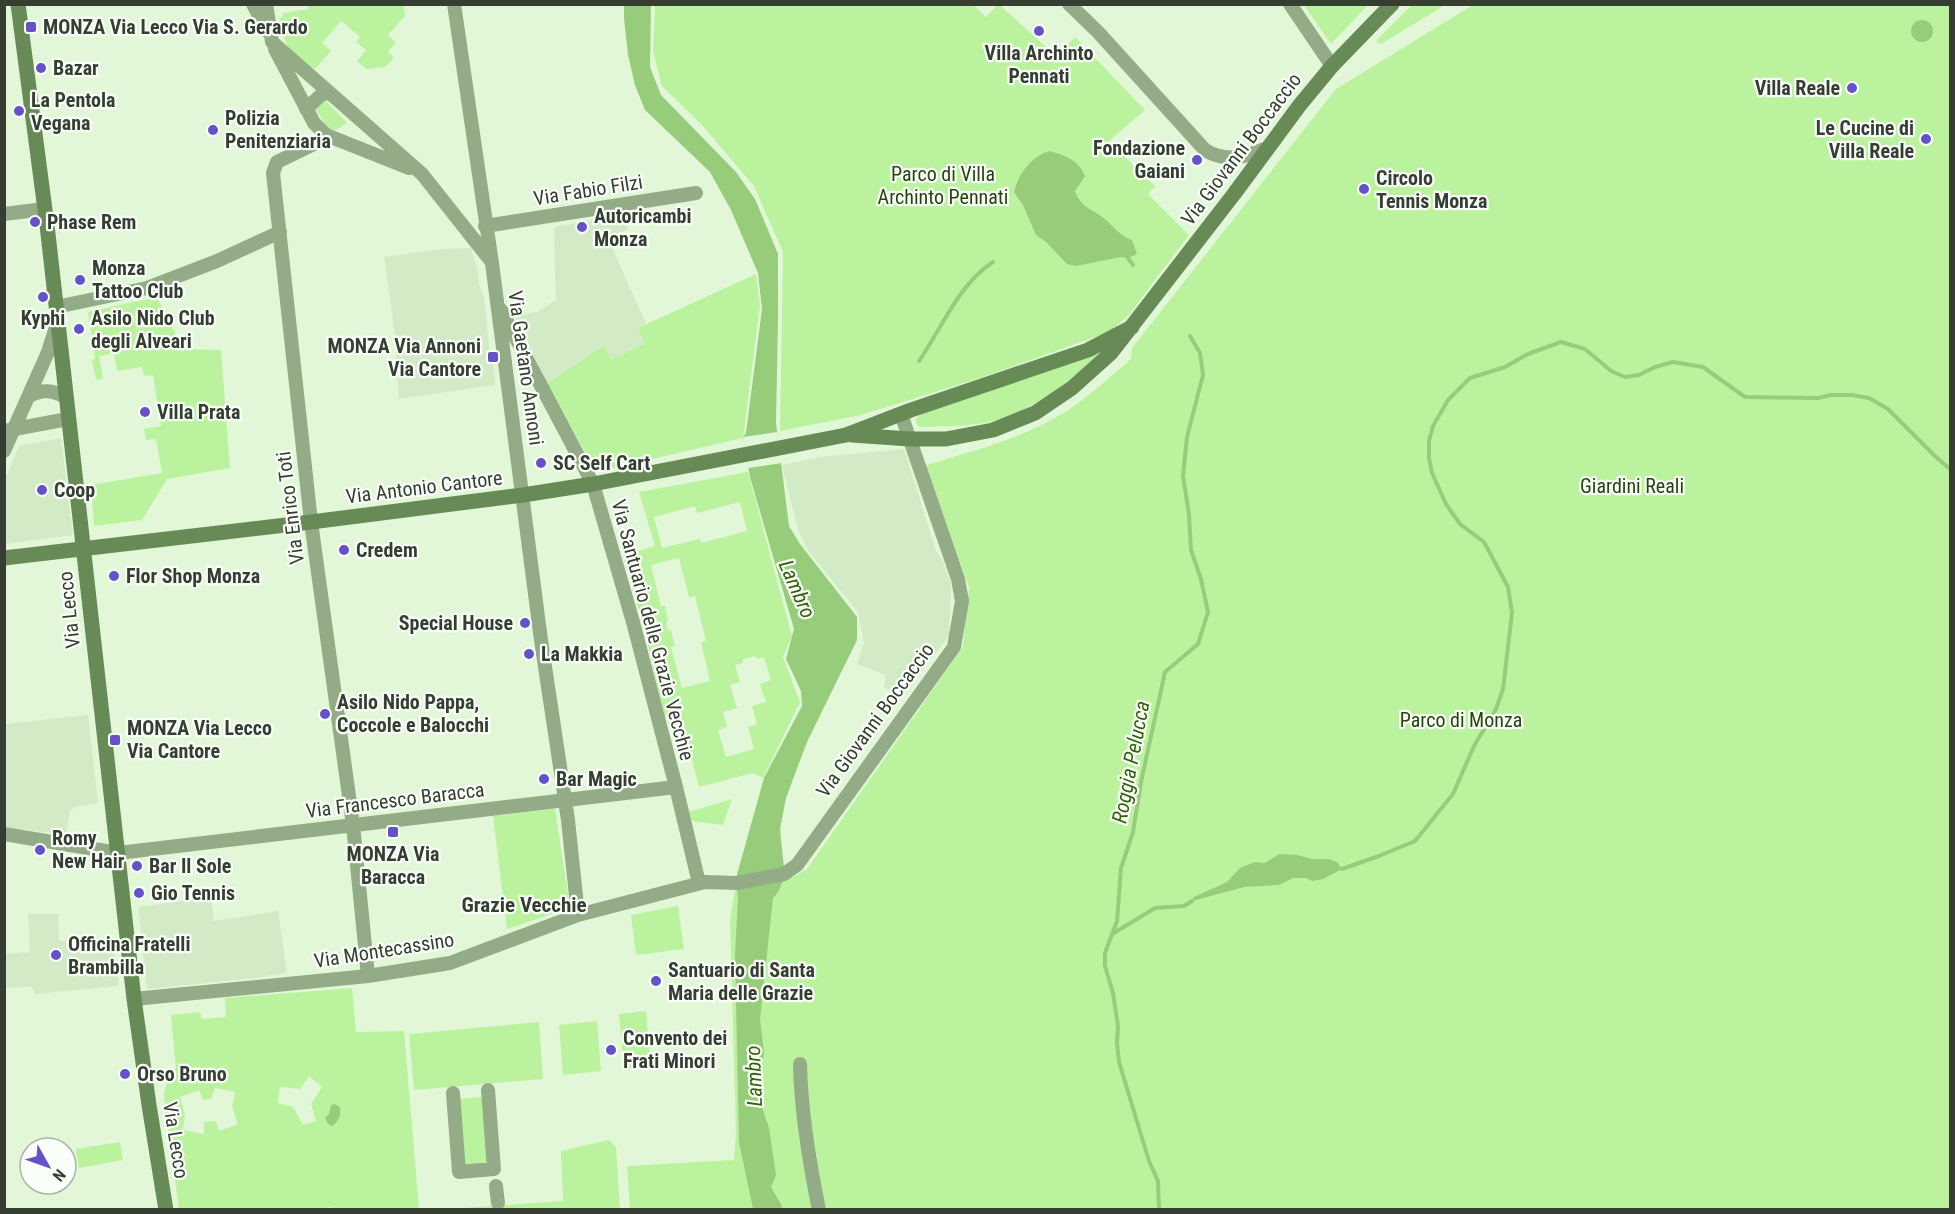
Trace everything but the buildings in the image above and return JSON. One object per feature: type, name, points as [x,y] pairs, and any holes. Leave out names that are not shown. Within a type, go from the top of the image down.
[{"type":"main road","name":"Via Lecco","points":[[18,4],[57,314],[134,999],[166,1209]]},
{"type":"main road","name":"Via Giovanni Boccaccio","points":[[846,435],[946,439],[993,430],[1035,413],[1072,388],[1104,360],[1132,327],[1332,66],[1392,4]]},
{"type":"main road","name":"Via Giovanni Boccaccio","points":[[846,435],[1088,350],[1132,327]]},
{"type":"main road","name":"Via Antonio Cantore","points":[[4,558],[523,495],[593,484],[846,435]]},
{"type":"street","points":[[253,4],[314,123],[326,135],[422,174]]},
{"type":"street","points":[[266,4],[272,42],[422,174],[492,263]]},
{"type":"street","name":"Via Gaetano Annoni","points":[[454,4],[492,263],[578,915]]},
{"type":"street","points":[[1069,4],[1098,32],[1205,150],[1214,155],[1234,159],[1249,156],[1267,148]]},
{"type":"street","points":[[1290,4],[1332,66]]},
{"type":"street","points":[[306,109],[322,94],[330,93]]},
{"type":"street","points":[[343,140],[350,136],[356,117]]},
{"type":"street","name":"Via Enrico Toti","points":[[326,135],[314,144],[277,162],[273,173],[311,522],[353,825],[368,976]]},
{"type":"street","name":"Via Fabio Filzi","points":[[485,226],[696,193]]},
{"type":"street","points":[[4,214],[44,209]]},
{"type":"street","points":[[4,451],[10,430],[29,396],[50,346],[57,314],[147,288],[217,261],[280,232]]},
{"type":"street","name":"Via Santuario delle Grazie Vecchie","points":[[496,300],[593,484],[633,622],[676,787],[705,882]]},
{"type":"street","points":[[29,396],[43,390],[53,390],[66,397]]},
{"type":"street","name":"Via Giovanni Boccaccio","points":[[784,874],[797,865],[954,647],[962,601],[958,579],[901,414]]},
{"type":"street","points":[[10,430],[68,419]]},
{"type":"street","name":"Via Francesco Baracca","points":[[4,834],[118,853],[676,787]]},
{"type":"street","name":"Via Montecassino","points":[[134,999],[368,976],[450,963],[578,915],[705,882],[737,883],[784,874]]},
{"type":"street","points":[[800,1064],[801,1098],[808,1159],[819,1209]]},
{"type":"street","points":[[453,1093],[459,1172],[494,1170],[488,1090]]},
{"type":"street","points":[[496,1186],[498,1203]]},
{"type":"shaded area","points":[[623,215],[628,229],[608,238],[646,324],[638,329],[644,344],[612,359],[603,346],[547,383],[515,316],[537,312],[556,300],[554,227]]},
{"type":"shaded area","points":[[471,248],[478,271],[479,285],[484,296],[495,385],[399,399],[394,328],[384,257],[441,249]]},
{"type":"shaded area","points":[[61,438],[73,535],[5,544],[5,479],[19,446]]},
{"type":"shaded area","points":[[904,449],[936,551],[942,559],[951,584],[949,636],[902,697],[884,687],[886,675],[857,664],[864,643],[858,612],[809,552],[799,533],[782,465],[821,457]]},
{"type":"shaded area","points":[[88,715],[98,803],[75,807],[70,811],[66,835],[5,827],[5,724]]},
{"type":"shaded area","points":[[211,897],[214,921],[278,911],[287,973],[147,989],[138,907]]},
{"type":"shaded area","points":[[28,914],[58,914],[59,941],[113,940],[119,986],[35,994],[32,987],[5,988],[5,954],[30,952]]},
{"type":"green space","name":"Parco di Villa Archinto Pennati","points":[[972,4],[986,17],[997,5],[1000,5],[1057,57],[1075,37],[1145,110],[1109,141],[1155,186],[1148,194],[1189,235],[1128,316],[1109,332],[980,378],[861,415],[780,431],[783,252],[754,186],[701,124],[662,86],[653,52],[655,5]]},
{"type":"green space","points":[[308,5],[404,5],[405,16],[388,35],[396,43],[388,51],[394,58],[385,67],[366,69],[357,61],[366,50],[356,42],[360,37],[341,21],[322,43],[331,51],[315,69],[289,52],[279,21],[284,13],[308,9]]},
{"type":"green space","points":[[1304,5],[1368,5],[1331,44]]},
{"type":"green space","points":[[1412,5],[1445,5],[1381,44],[1377,42],[1377,40]]},
{"type":"green space","name":"Parco di Monza","points":[[1473,5],[1950,5],[1950,1209],[630,1210],[627,1166],[734,1160],[736,1133],[730,920],[735,890],[794,877],[807,869],[963,647],[969,587],[926,465],[1019,435],[1054,418],[1087,397],[1131,359],[1132,348],[1336,89]]},
{"type":"green space","points":[[325,100],[347,123],[331,133],[314,107]]},
{"type":"green space","points":[[756,274],[760,305],[743,438],[596,472],[547,383],[603,346],[612,359],[644,344],[638,328]]},
{"type":"green space","points":[[157,297],[183,349],[221,350],[230,468],[167,479],[142,520],[94,526],[91,485],[162,473],[156,439],[146,440],[144,429],[161,426],[153,375],[144,376],[142,367],[117,371],[114,353],[99,356],[103,379],[96,380],[88,312]]},
{"type":"green space","points":[[1112,344],[1058,388],[1012,414],[997,420],[968,425],[919,427],[916,423],[916,418],[921,414]]},
{"type":"green space","points":[[748,472],[792,636],[783,657],[800,702],[763,778],[752,773],[699,787],[680,712],[664,716],[646,637],[659,633],[656,622],[643,625],[623,555],[655,546],[639,492]],"holes":[[[740,502],[747,531],[701,543],[700,539],[662,548],[654,517],[695,506],[697,513]],[[679,558],[689,597],[695,596],[706,641],[701,642],[710,681],[682,688],[671,647],[675,646],[671,630],[668,630],[665,606],[661,606],[651,565]],[[764,657],[771,680],[760,684],[766,702],[752,706],[757,724],[748,727],[754,749],[726,757],[718,730],[727,727],[723,712],[737,708],[730,685],[740,682],[735,665],[743,663],[743,659]]]},
{"type":"green space","points":[[732,799],[723,825],[692,821],[689,812]]},
{"type":"green space","points":[[555,809],[570,908],[507,929],[493,816]]},
{"type":"green space","points":[[678,906],[684,949],[636,955],[631,915]]},
{"type":"green space","points":[[352,988],[356,1032],[404,1031],[419,1209],[332,1210],[331,1207],[314,1210],[179,1209],[164,1095],[167,1082],[166,1070],[176,1069],[171,1015],[200,1012],[202,1019],[226,1017],[225,998]],"holes":[[[309,1076],[322,1087],[311,1104],[316,1121],[303,1125],[293,1107],[278,1103],[280,1087],[300,1089]],[[215,1088],[235,1092],[232,1107],[238,1124],[219,1131],[216,1121],[204,1122],[204,1134],[183,1130],[185,1114],[180,1097],[199,1090],[203,1100],[211,1099]]]},
{"type":"green space","points":[[646,1011],[651,1067],[624,1069],[619,1014]]},
{"type":"green space","points":[[597,1021],[601,1071],[563,1075],[559,1025]]},
{"type":"green space","points":[[539,1022],[543,1079],[414,1090],[409,1034]]},
{"type":"green space","points":[[491,1096],[498,1172],[457,1175],[450,1100]]},
{"type":"green space","points":[[609,1140],[616,1147],[620,1209],[434,1210],[563,1201],[561,1151]]},
{"type":"green space","points":[[120,1142],[123,1160],[79,1168],[78,1149]]},
{"type":"water","name":"Lambro","points":[[624,5],[651,5],[650,67],[661,95],[736,172],[755,199],[778,254],[776,423],[789,526],[800,544],[857,617],[857,640],[807,742],[786,798],[780,829],[785,878],[773,898],[760,1019],[764,1053],[758,1095],[769,1128],[776,1175],[771,1187],[782,1206],[781,1209],[753,1209],[739,1142],[735,955],[738,898],[736,878],[764,778],[802,706],[801,691],[786,659],[794,629],[750,477],[743,437],[746,433],[762,309],[758,273],[731,210],[710,172],[645,110],[635,85],[628,55]]},
{"type":"water","points":[[1922,20],[1930,23],[1933,31],[1930,39],[1922,42],[1914,39],[1911,31],[1914,23]]},
{"type":"water","points":[[1049,151],[1065,156],[1079,166],[1085,176],[1075,191],[1081,202],[1132,240],[1137,254],[1128,258],[1121,257],[1076,266],[1067,264],[1036,235],[1023,205],[1014,192],[1026,167],[1036,157]]},
{"type":"water","points":[[1279,854],[1328,859],[1337,862],[1342,869],[1323,879],[1312,881],[1306,878],[1293,878],[1279,885],[1244,887],[1192,901],[1194,897],[1227,882],[1240,868],[1255,862],[1265,863]]},
{"type":"water","points":[[335,1104],[340,1107],[340,1113],[338,1120],[332,1126],[325,1118],[329,1114],[331,1105]]},
{"type":"pier","points":[[777,432],[782,463],[748,468],[743,437]]},
{"type":"waterway","name":"Roggia Pelucca","points":[[1128,258],[1133,265]]},
{"type":"waterway","points":[[919,361],[960,295],[993,262]]},
{"type":"waterway","name":"Roggia Pelucca","points":[[1159,1210],[1158,1181],[1149,1161],[1119,1062],[1118,1026],[1113,993],[1105,966],[1105,953],[1117,921],[1121,868],[1133,832],[1141,782],[1165,672],[1198,644],[1208,612],[1201,579],[1191,550],[1189,514],[1183,476],[1187,437],[1203,375],[1200,353],[1190,336]]},
{"type":"waterway","points":[[1342,869],[1415,841],[1453,794],[1474,746],[1496,709],[1503,689],[1512,613],[1508,587],[1484,542],[1460,524],[1446,504],[1432,473],[1429,458],[1429,441],[1433,426],[1448,400],[1470,378],[1505,367],[1528,354],[1561,342],[1585,349],[1611,371],[1625,377],[1639,375],[1673,362],[1703,367],[1745,397],[1818,398],[1831,395],[1852,395],[1869,398],[1888,409],[1950,469]]},
{"type":"waterway","points":[[1114,933],[1155,908],[1184,906],[1192,901]]},
{"type":"place","name":"MONZA Via Lecco Via S. Gerardo","points":[[31,27]]},
{"type":"place","name":"Villa Archinto Pennati","points":[[1039,31]]},
{"type":"place","name":"Bazar","points":[[41,68]]},
{"type":"place","name":"Villa Reale","points":[[1852,88]]},
{"type":"place","name":"La Pentola Vegana","points":[[19,111]]},
{"type":"place","name":"Polizia Penitenziaria","points":[[213,130]]},
{"type":"place","name":"Le Cucine di Villa Reale","points":[[1926,139]]},
{"type":"place","name":"Fondazione Gaiani","points":[[1197,160]]},
{"type":"place","name":"Circolo Tennis Monza","points":[[1364,189]]},
{"type":"place","name":"Phase Rem","points":[[35,222]]},
{"type":"place","name":"Autoricambi Monza","points":[[582,227]]},
{"type":"place","name":"Monza Tattoo Club","points":[[80,280]]},
{"type":"place","name":"Kyphi","points":[[43,297]]},
{"type":"place","name":"Asilo Nido Club degli Alveari","points":[[79,329]]},
{"type":"place","name":"MONZA Via Annoni Via Cantore","points":[[493,357]]},
{"type":"place","name":"Villa Prata","points":[[145,412]]},
{"type":"place","name":"SC Self Cart","points":[[541,463]]},
{"type":"place","name":"Coop","points":[[42,490]]},
{"type":"place","name":"Credem","points":[[344,550]]},
{"type":"place","name":"Flor Shop Monza","points":[[114,576]]},
{"type":"place","name":"Special House","points":[[525,623]]},
{"type":"place","name":"La Makkia","points":[[529,654]]},
{"type":"place","name":"Asilo Nido Pappa, Coccole e Balocchi","points":[[325,714]]},
{"type":"place","name":"MONZA Via Lecco Via Cantore","points":[[115,740]]},
{"type":"place","name":"Bar Magic","points":[[544,779]]},
{"type":"place","name":"MONZA Via Baracca","points":[[393,832]]},
{"type":"place","name":"Romy New Hair","points":[[40,850]]},
{"type":"place","name":"Bar Il Sole","points":[[137,866]]},
{"type":"place","name":"Gio Tennis","points":[[139,893]]},
{"type":"place","name":"Officina Fratelli Brambilla","points":[[56,955]]},
{"type":"place","name":"Santuario di Santa Maria delle Grazie","points":[[656,981]]},
{"type":"place","name":"Convento dei Frati Minori","points":[[611,1050]]},
{"type":"place","name":"Orso Bruno","points":[[125,1074]]},
{"type":"district","name":"Grazie Vecchie","points":[[524,905]]},
{"type":"park label","name":"Giardini Reali","points":[[1632,486]]}]
